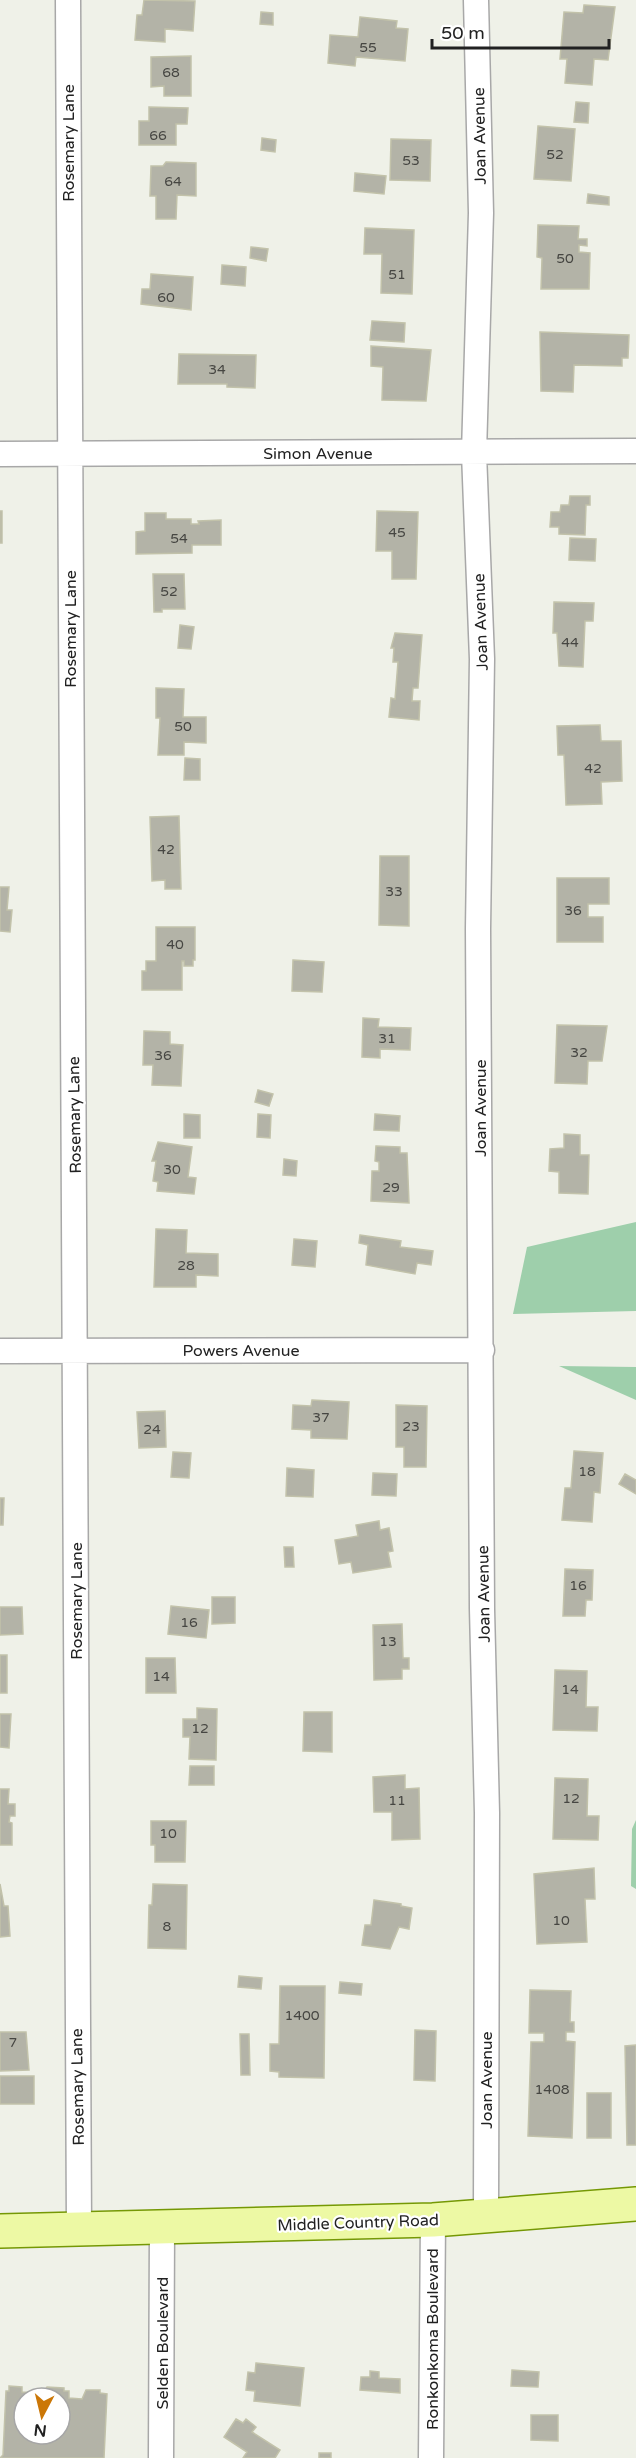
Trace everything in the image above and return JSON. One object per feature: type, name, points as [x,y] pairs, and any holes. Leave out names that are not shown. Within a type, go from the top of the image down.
[{"type":"main road","name":"Middle Country Road","points":[[0,2231],[432,2220],[636,2204]]},
{"type":"street","name":"Rosemary Lane","points":[[68,0],[79,2229]]},
{"type":"street","name":"Joan Avenue","points":[[476,0],[481,213],[474,453],[482,659],[478,929],[482,1609],[487,1813],[486,2217]]},
{"type":"street","name":"Simon Avenue","points":[[0,454],[636,451]]},
{"type":"street","name":"Powers Avenue","points":[[0,1351],[482,1350]]},
{"type":"street","name":"Ronkonkoma Boulevard","points":[[431,2458],[432,2220]]},
{"type":"street","name":"Selden Boulevard","points":[[161,2458],[162,2228]]},
{"type":"green space","points":[[636,1222],[636,1311],[513,1314],[527,1247]]},
{"type":"green space","points":[[559,1366],[636,1367],[636,1400]]},
{"type":"green space","points":[[636,1820],[636,1889],[631,1886],[632,1829]]},
{"type":"building","points":[[144,0],[195,1],[193,31],[165,29],[165,42],[135,40],[137,15],[142,15]]},
{"type":"building","points":[[584,5],[615,7],[608,60],[594,59],[592,85],[565,83],[567,59],[560,59],[564,12],[583,13]]},
{"type":"building","points":[[261,12],[273,13],[273,25],[260,24]]},
{"type":"building","points":[[360,17],[397,21],[396,28],[408,29],[405,61],[356,57],[355,66],[328,63],[330,35],[358,37]]},
{"type":"building","points":[[191,56],[191,96],[164,96],[164,86],[151,87],[151,57]]},
{"type":"building","points":[[576,102],[589,103],[588,123],[574,122]]},
{"type":"building","points":[[149,107],[188,108],[187,124],[176,124],[176,145],[139,145],[139,121],[149,121]]},
{"type":"building","points":[[538,126],[575,129],[571,181],[534,179]]},
{"type":"building","points":[[262,138],[276,140],[275,152],[261,150]]},
{"type":"building","points":[[391,139],[431,140],[430,181],[390,180]]},
{"type":"building","points":[[166,162],[196,163],[196,196],[177,195],[176,219],[156,219],[156,196],[150,196],[151,166],[163,166]]},
{"type":"building","points":[[355,173],[386,176],[384,194],[354,191]]},
{"type":"building","points":[[588,194],[609,197],[609,205],[587,203]]},
{"type":"building","points":[[538,225],[579,226],[578,239],[587,239],[587,246],[579,245],[579,252],[590,253],[589,289],[541,289],[542,258],[537,257]]},
{"type":"building","points":[[365,228],[414,230],[412,294],[381,293],[382,254],[364,254]]},
{"type":"building","points":[[251,247],[268,249],[266,261],[250,258]]},
{"type":"building","points":[[222,265],[246,267],[245,286],[221,284]]},
{"type":"building","points":[[151,274],[193,277],[191,310],[141,304],[142,289],[150,289]]},
{"type":"building","points":[[372,321],[405,323],[404,342],[370,340]]},
{"type":"building","points":[[540,332],[629,335],[628,358],[622,358],[622,366],[574,365],[573,392],[541,391]]},
{"type":"building","points":[[371,346],[431,350],[426,401],[382,400],[383,367],[371,366]]},
{"type":"building","points":[[179,354],[256,355],[255,388],[227,387],[227,384],[178,384]]},
{"type":"building","points":[[570,496],[590,496],[590,505],[586,505],[585,535],[559,534],[559,527],[550,527],[551,512],[560,512],[561,505],[569,505]]},
{"type":"building","points":[[0,511],[2,511],[2,543],[0,543]]},
{"type":"building","points":[[377,511],[418,512],[416,579],[392,579],[392,551],[376,551]]},
{"type":"building","points":[[145,513],[166,513],[166,519],[191,519],[191,524],[199,524],[198,521],[221,520],[221,545],[192,545],[192,553],[136,554],[136,532],[145,531]]},
{"type":"building","points":[[570,538],[596,539],[595,561],[569,560]]},
{"type":"building","points":[[153,574],[184,574],[185,609],[162,609],[162,612],[154,612]]},
{"type":"building","points":[[554,602],[594,603],[593,621],[585,621],[583,667],[559,666],[557,633],[553,633]]},
{"type":"building","points":[[180,625],[194,627],[191,649],[178,648]]},
{"type":"building","points":[[395,633],[422,635],[418,688],[413,688],[412,701],[420,701],[419,720],[389,717],[391,698],[395,699],[398,662],[393,662],[394,648],[391,648]]},
{"type":"building","points":[[156,688],[184,689],[183,717],[206,717],[206,743],[184,742],[184,755],[158,755],[160,718],[156,718]]},
{"type":"building","points":[[600,725],[601,741],[621,741],[622,781],[601,782],[602,804],[566,805],[564,755],[558,755],[557,726]]},
{"type":"building","points":[[185,758],[200,759],[200,780],[184,780]]},
{"type":"building","points":[[179,816],[181,889],[165,889],[165,880],[152,881],[150,817]]},
{"type":"building","points":[[380,856],[409,856],[409,926],[379,925]]},
{"type":"building","points":[[557,878],[609,878],[609,904],[588,904],[588,917],[603,917],[603,942],[557,942]]},
{"type":"building","points":[[0,887],[9,887],[7,910],[12,910],[10,932],[0,931]]},
{"type":"building","points":[[156,927],[195,927],[195,960],[193,960],[193,966],[184,966],[184,961],[182,961],[182,990],[142,990],[142,971],[146,971],[146,961],[156,961]]},
{"type":"building","points":[[293,960],[324,962],[322,992],[292,991]]},
{"type":"building","points":[[363,1018],[379,1019],[378,1027],[411,1028],[410,1050],[380,1049],[380,1058],[362,1057]]},
{"type":"building","points":[[557,1025],[607,1026],[602,1061],[588,1061],[587,1084],[555,1083]]},
{"type":"building","points":[[144,1031],[170,1032],[170,1044],[183,1045],[181,1086],[152,1085],[153,1065],[143,1065]]},
{"type":"building","points":[[258,1090],[273,1094],[269,1106],[255,1102]]},
{"type":"building","points":[[184,1114],[200,1115],[200,1138],[184,1138]]},
{"type":"building","points":[[258,1114],[271,1115],[270,1138],[257,1137]]},
{"type":"building","points":[[375,1114],[400,1116],[399,1131],[374,1130]]},
{"type":"building","points":[[564,1134],[580,1135],[580,1155],[589,1155],[588,1194],[559,1193],[559,1172],[549,1171],[550,1149],[564,1148]]},
{"type":"building","points":[[158,1142],[192,1147],[188,1177],[196,1178],[194,1194],[157,1191],[158,1182],[153,1181],[156,1161],[152,1161]]},
{"type":"building","points":[[376,1146],[400,1147],[400,1153],[407,1153],[409,1203],[371,1201],[372,1171],[379,1171],[379,1162],[375,1161]]},
{"type":"building","points":[[284,1159],[297,1161],[296,1176],[283,1175]]},
{"type":"building","points":[[156,1229],[187,1230],[186,1253],[218,1254],[218,1276],[196,1275],[196,1287],[154,1287]]},
{"type":"building","points":[[360,1235],[401,1241],[400,1247],[433,1251],[431,1265],[417,1263],[415,1274],[366,1265],[368,1245],[359,1243]]},
{"type":"building","points":[[294,1239],[317,1241],[315,1267],[292,1265]]},
{"type":"building","points":[[312,1400],[349,1402],[347,1439],[311,1438],[311,1430],[292,1429],[293,1405],[311,1406]]},
{"type":"building","points":[[396,1405],[427,1406],[426,1467],[404,1467],[404,1447],[396,1447]]},
{"type":"building","points":[[165,1411],[166,1447],[139,1448],[137,1412]]},
{"type":"building","points":[[574,1451],[603,1453],[600,1493],[594,1492],[592,1522],[562,1520],[565,1488],[571,1488]]},
{"type":"building","points":[[173,1452],[191,1453],[189,1478],[171,1477]]},
{"type":"building","points":[[287,1468],[314,1470],[313,1497],[286,1496]]},
{"type":"building","points":[[373,1473],[397,1474],[396,1496],[372,1495]]},
{"type":"building","points":[[625,1474],[636,1480],[636,1494],[619,1484]]},
{"type":"building","points":[[0,1498],[4,1498],[3,1525],[0,1525]]},
{"type":"building","points":[[379,1521],[380,1530],[389,1528],[393,1551],[388,1552],[391,1567],[353,1573],[351,1562],[339,1564],[335,1540],[358,1536],[356,1525]]},
{"type":"building","points":[[284,1547],[293,1547],[294,1567],[285,1567]]},
{"type":"building","points":[[565,1569],[593,1570],[592,1600],[586,1600],[585,1616],[563,1616]]},
{"type":"building","points":[[212,1597],[235,1597],[235,1623],[212,1624]]},
{"type":"building","points":[[171,1606],[209,1610],[206,1638],[168,1634]]},
{"type":"building","points":[[0,1607],[22,1607],[23,1634],[0,1635]]},
{"type":"building","points":[[402,1624],[403,1658],[409,1658],[409,1669],[402,1669],[402,1679],[374,1680],[373,1625]]},
{"type":"building","points":[[0,1655],[7,1655],[7,1693],[0,1693]]},
{"type":"building","points":[[146,1658],[175,1658],[176,1693],[146,1693]]},
{"type":"building","points":[[555,1670],[587,1671],[586,1707],[598,1707],[597,1731],[553,1730]]},
{"type":"building","points":[[197,1708],[217,1709],[216,1760],[189,1759],[190,1737],[183,1737],[183,1719],[197,1719]]},
{"type":"building","points":[[304,1712],[332,1712],[332,1752],[303,1751]]},
{"type":"building","points":[[0,1714],[11,1714],[9,1748],[0,1747]]},
{"type":"building","points":[[190,1766],[214,1766],[214,1785],[189,1785]]},
{"type":"building","points":[[405,1775],[405,1789],[419,1788],[420,1839],[392,1840],[392,1812],[374,1812],[373,1777]]},
{"type":"building","points":[[555,1778],[588,1779],[587,1816],[599,1816],[598,1840],[553,1839]]},
{"type":"building","points":[[0,1789],[9,1789],[8,1804],[15,1804],[15,1816],[10,1816],[9,1822],[12,1823],[12,1845],[0,1845]]},
{"type":"building","points":[[151,1821],[186,1821],[185,1862],[155,1862],[155,1845],[151,1845]]},
{"type":"building","points":[[594,1868],[595,1899],[585,1899],[587,1942],[537,1944],[534,1874]]},
{"type":"building","points":[[0,1884],[4,1906],[8,1906],[10,1936],[0,1937]]},
{"type":"building","points":[[153,1884],[187,1885],[186,1949],[148,1948],[149,1905],[152,1905]]},
{"type":"building","points":[[374,1900],[412,1908],[409,1929],[399,1927],[390,1949],[362,1945],[365,1925],[371,1925]]},
{"type":"building","points":[[239,1976],[262,1978],[261,1989],[238,1987]]},
{"type":"building","points":[[340,1982],[362,1984],[361,1995],[339,1993]]},
{"type":"building","points":[[280,1986],[325,1986],[324,2078],[279,2077],[279,2072],[270,2071],[270,2044],[279,2044]]},
{"type":"building","points":[[530,1990],[571,1991],[570,2022],[574,2022],[574,2032],[566,2032],[566,2041],[575,2042],[572,2138],[528,2136],[531,2042],[544,2042],[544,2033],[529,2033]]},
{"type":"building","points":[[415,2030],[436,2031],[435,2081],[414,2080]]},
{"type":"building","points":[[0,2032],[26,2032],[29,2070],[0,2071]]},
{"type":"building","points":[[240,2034],[249,2034],[250,2075],[241,2075]]},
{"type":"building","points":[[636,2045],[636,2145],[627,2145],[625,2046]]},
{"type":"building","points":[[0,2076],[34,2076],[34,2104],[0,2104]]},
{"type":"building","points":[[587,2093],[611,2093],[611,2138],[587,2138]]},
{"type":"building","points":[[256,2363],[304,2368],[300,2406],[254,2401],[255,2391],[246,2390],[248,2372],[255,2373]]},
{"type":"building","points":[[512,2370],[539,2372],[538,2387],[511,2386]]},
{"type":"building","points":[[370,2371],[379,2372],[379,2378],[400,2379],[400,2393],[360,2390],[361,2377],[370,2377]]},
{"type":"building","points":[[9,2386],[12,2386],[12,2446],[72,2446],[72,2398],[82,2399],[86,2390],[100,2390],[100,2393],[107,2394],[104,2458],[0,2458],[3,2455],[6,2391],[9,2391]]},
{"type":"building","points":[[531,2415],[558,2415],[558,2441],[531,2440]]},
{"type":"building","points":[[236,2419],[243,2423],[246,2419],[256,2427],[252,2432],[280,2450],[275,2458],[243,2458],[247,2452],[224,2437]]},
{"type":"building","points":[[319,2453],[331,2453],[331,2458],[319,2458]]}]
